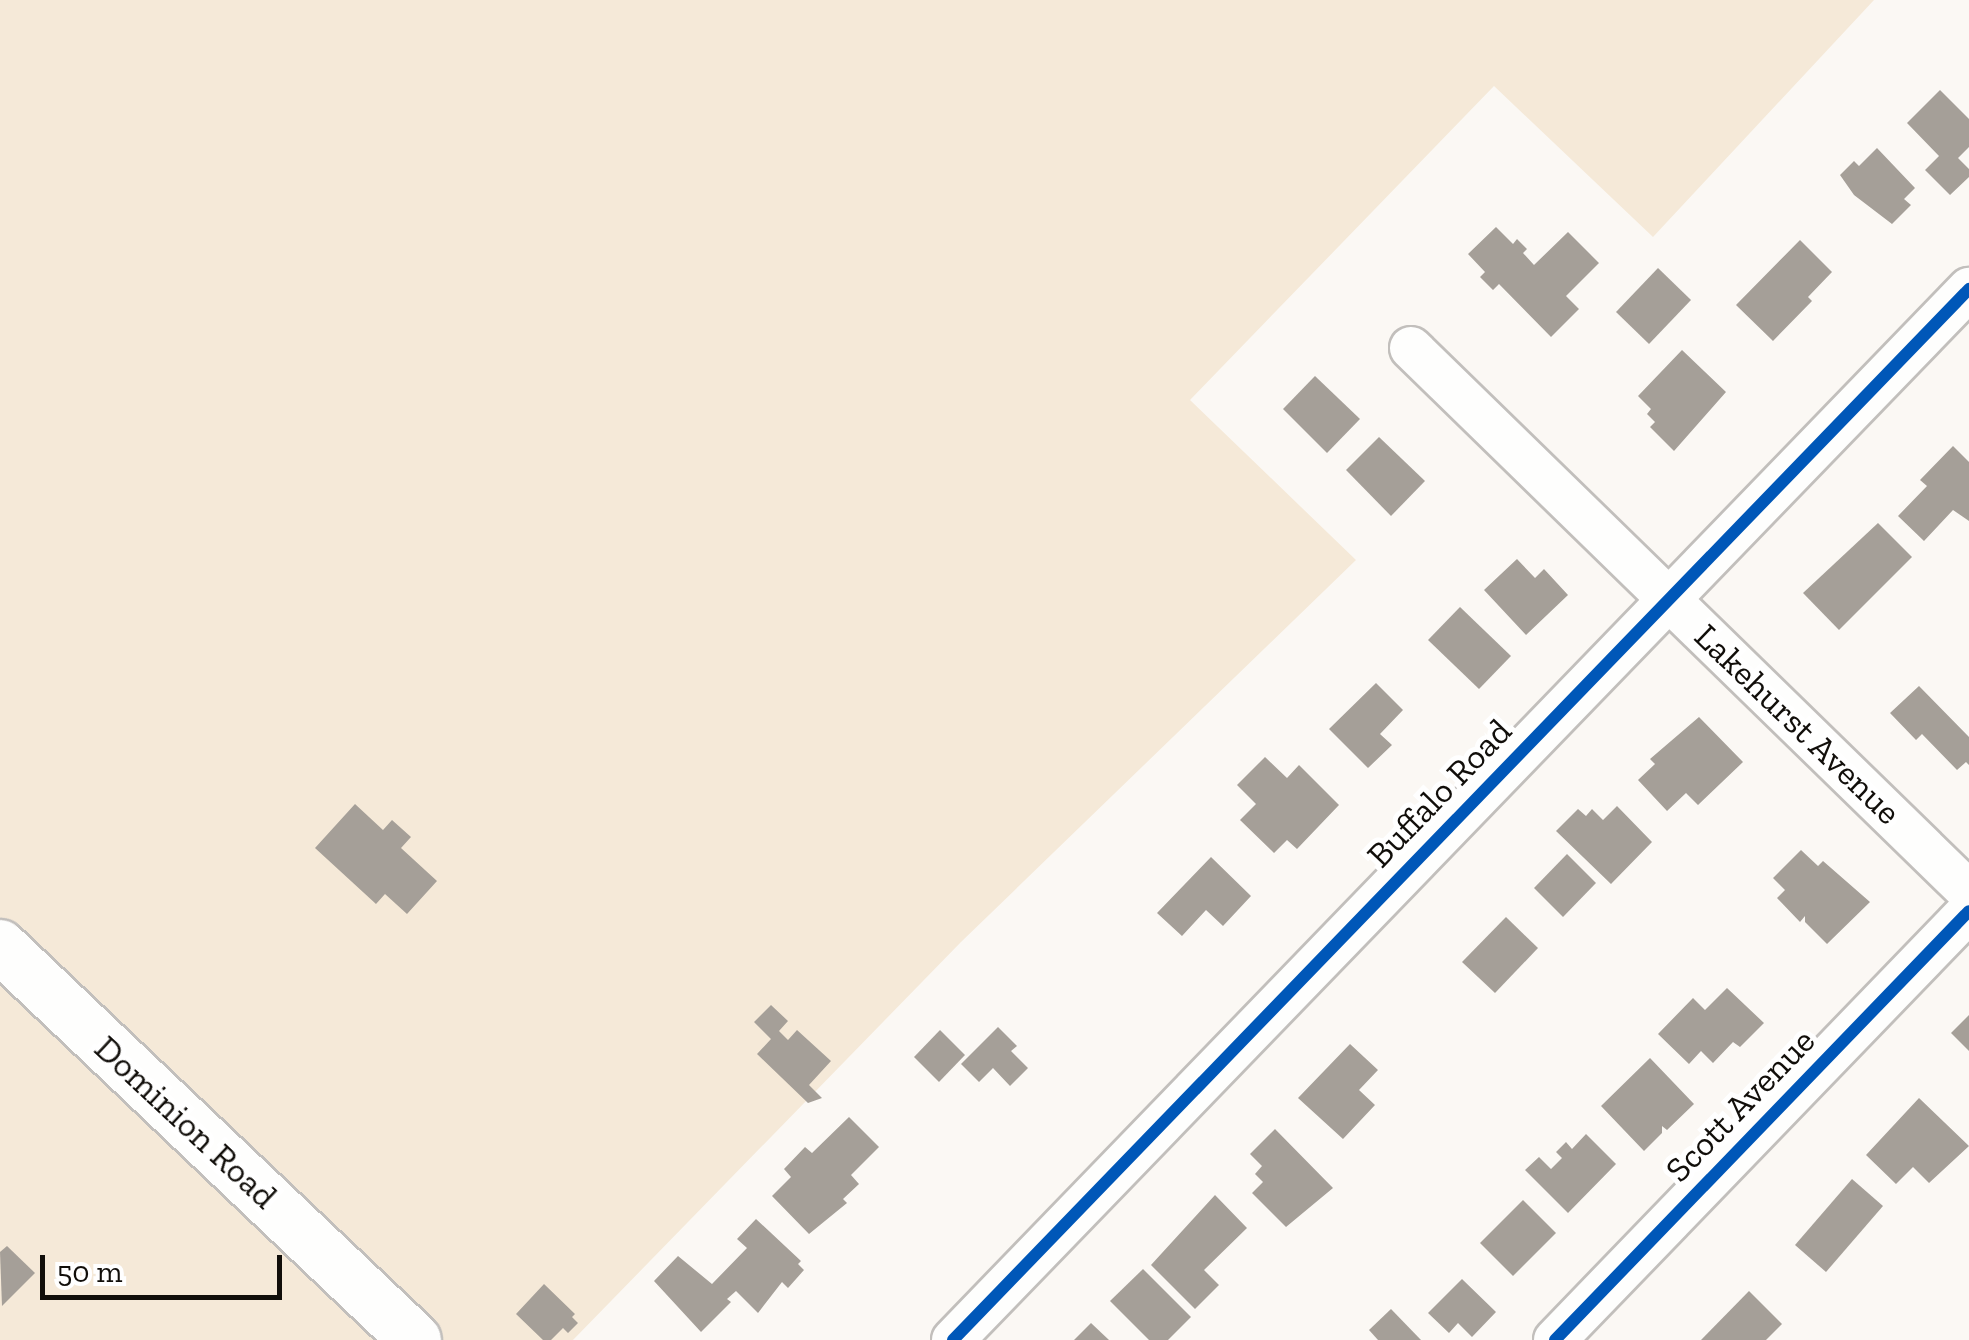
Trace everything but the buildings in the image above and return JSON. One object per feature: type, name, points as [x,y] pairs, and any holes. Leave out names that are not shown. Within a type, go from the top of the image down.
[{"type":"main road","name":"Dominion Road","points":[[0,946],[415,1340]]},
{"type":"street","name":"Buffalo Road","points":[[953,1340],[1969,289]]},
{"type":"street","name":"Lakehurst Avenue","points":[[1411,348],[1969,892]]},
{"type":"street","name":"Scott Avenue","points":[[1555,1340],[1969,911]]},
{"type":"shaded area","points":[[0,0],[1874,0],[1653,237],[1494,86],[1190,400],[1356,560],[961,942],[573,1340],[0,1340]]},
{"type":"cycle path","points":[[953,1340],[1969,289]]},
{"type":"cycle path","points":[[1555,1340],[1969,911]]}]
